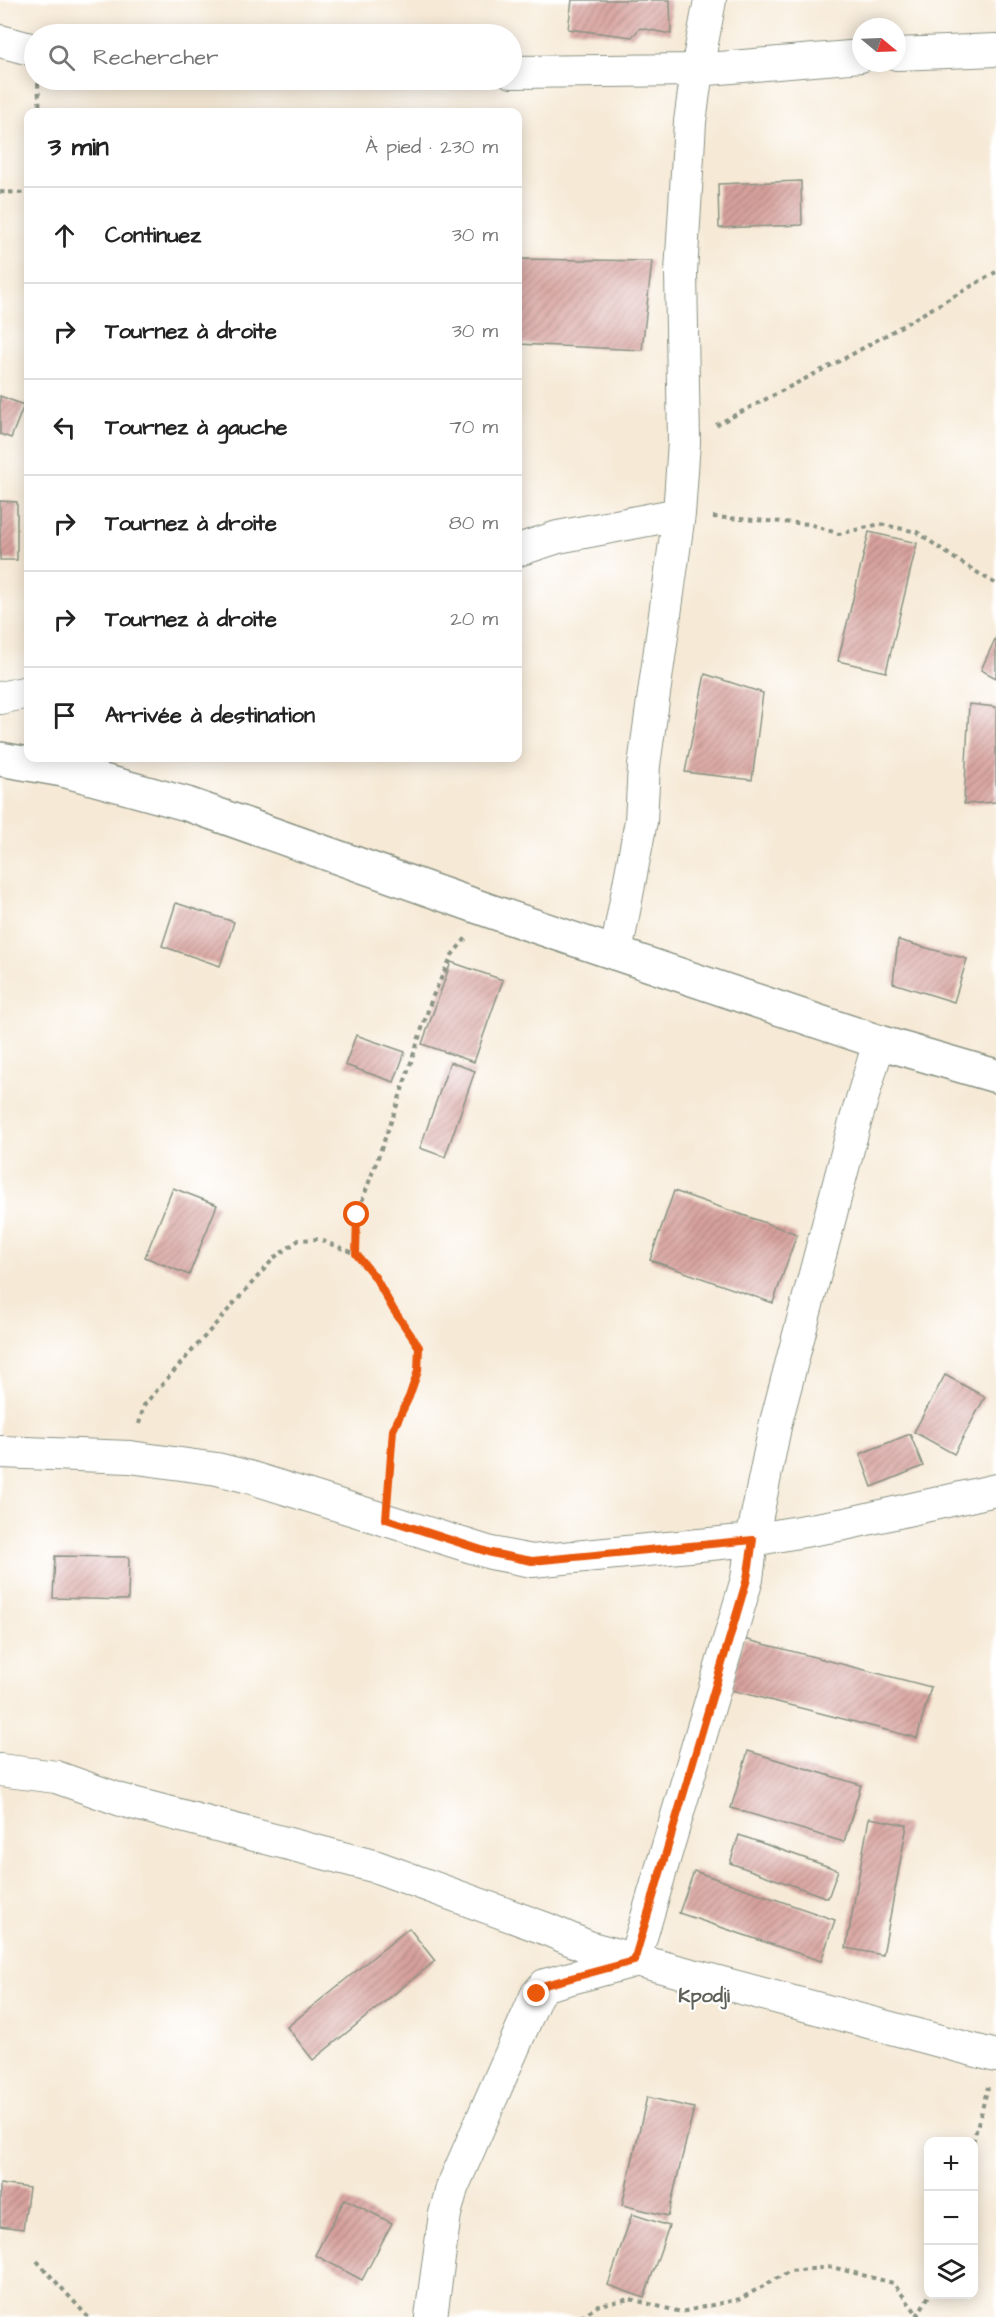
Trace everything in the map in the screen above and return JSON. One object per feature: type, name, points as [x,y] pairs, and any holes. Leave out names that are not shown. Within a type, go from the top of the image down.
[{"type":"street","points":[[616,953],[641,821],[644,765],[679,514],[684,442],[681,273],[690,122],[710,0]]},
{"type":"street","points":[[0,41],[24,47]]},
{"type":"street","points":[[906,54],[996,50]]},
{"type":"street","points":[[522,72],[697,70],[852,57]]},
{"type":"street","points":[[522,549],[558,537],[679,514]]},
{"type":"street","points":[[0,698],[24,693]]},
{"type":"street","points":[[0,759],[63,770],[187,804],[490,911],[879,1042],[996,1076]]},
{"type":"street","points":[[634,1961],[747,1579],[776,1422],[854,1126],[879,1042]]},
{"type":"street","points":[[0,1452],[130,1457],[217,1469],[491,1553],[532,1561],[753,1540],[845,1524],[996,1490]]},
{"type":"street","points":[[0,1770],[56,1777],[121,1800],[377,1867],[544,1928],[591,1948],[993,2067]]},
{"type":"street","points":[[431,2317],[445,2214],[452,2188],[537,1994],[545,1985],[634,1961]]},
{"type":"path","points":[[38,90],[40,108]]},
{"type":"path","points":[[0,192],[24,193]]},
{"type":"path","points":[[684,442],[851,355],[996,272]]},
{"type":"path","points":[[679,514],[810,524],[839,534],[880,524],[917,532],[996,584]]},
{"type":"path","points":[[356,1254],[357,1215],[396,1108],[432,998],[452,955],[490,911]]},
{"type":"path","points":[[130,1457],[144,1405],[275,1257],[299,1240],[318,1239],[356,1254],[375,1277],[419,1347],[418,1371],[409,1397],[393,1430],[386,1519]]},
{"type":"path","points":[[974,2137],[993,2067]]},
{"type":"path","points":[[37,2261],[88,2317]]},
{"type":"path","points":[[581,2317],[599,2305],[630,2299],[681,2312],[740,2299],[790,2271],[832,2267],[893,2283],[917,2316],[928,2299]]},
{"type":"building","points":[[572,0],[670,0],[671,34],[640,28],[632,37],[568,29]]},
{"type":"building","points":[[801,181],[802,225],[719,228],[718,184]]},
{"type":"building","points":[[522,259],[652,261],[642,350],[522,344]]},
{"type":"building","points":[[0,396],[24,405],[11,438],[0,434]]},
{"type":"building","points":[[0,501],[17,502],[17,560],[0,560]]},
{"type":"building","points":[[869,532],[917,543],[886,672],[838,661]]},
{"type":"building","points":[[996,637],[996,678],[981,670]]},
{"type":"building","points":[[705,674],[763,693],[752,780],[685,772]]},
{"type":"building","points":[[969,704],[996,707],[996,802],[964,804]]},
{"type":"building","points":[[176,903],[234,922],[220,966],[162,946]]},
{"type":"building","points":[[898,940],[967,959],[954,1002],[893,983]]},
{"type":"building","points":[[451,962],[503,980],[474,1062],[422,1044]]},
{"type":"building","points":[[356,1035],[405,1052],[394,1082],[345,1065]]},
{"type":"building","points":[[450,1062],[475,1071],[445,1157],[420,1148]]},
{"type":"building","points":[[173,1188],[217,1205],[189,1275],[145,1257]]},
{"type":"building","points":[[674,1191],[797,1234],[773,1303],[650,1260]]},
{"type":"building","points":[[945,1375],[985,1397],[954,1454],[914,1432]]},
{"type":"building","points":[[910,1434],[923,1466],[872,1487],[860,1454]]},
{"type":"building","points":[[55,1556],[129,1557],[128,1600],[53,1598]]},
{"type":"building","points":[[744,1639],[931,1687],[917,1738],[731,1690]]},
{"type":"building","points":[[748,1751],[861,1785],[844,1842],[731,1808]]},
{"type":"building","points":[[869,1818],[907,1825],[883,1955],[846,1948]]},
{"type":"building","points":[[739,1835],[838,1870],[828,1898],[730,1863]]},
{"type":"building","points":[[694,1871],[835,1920],[821,1961],[679,1913]]},
{"type":"building","points":[[409,1928],[435,1961],[313,2060],[287,2027]]},
{"type":"building","points":[[647,2097],[694,2108],[668,2216],[622,2205]]},
{"type":"building","points":[[0,2184],[29,2188],[23,2229],[0,2226]]},
{"type":"building","points":[[345,2199],[392,2223],[362,2280],[315,2255]]},
{"type":"building","points":[[632,2214],[669,2226],[644,2298],[608,2285]]},
{"type":"district","name":"Kpodji","points":[[704,1996]]},
{"type":"route","points":[[357,1215],[356,1254],[375,1277],[419,1347],[418,1371],[409,1397],[393,1430],[386,1519],[491,1553],[532,1561],[753,1540],[747,1579],[634,1961],[545,1985],[537,1994]]}]
